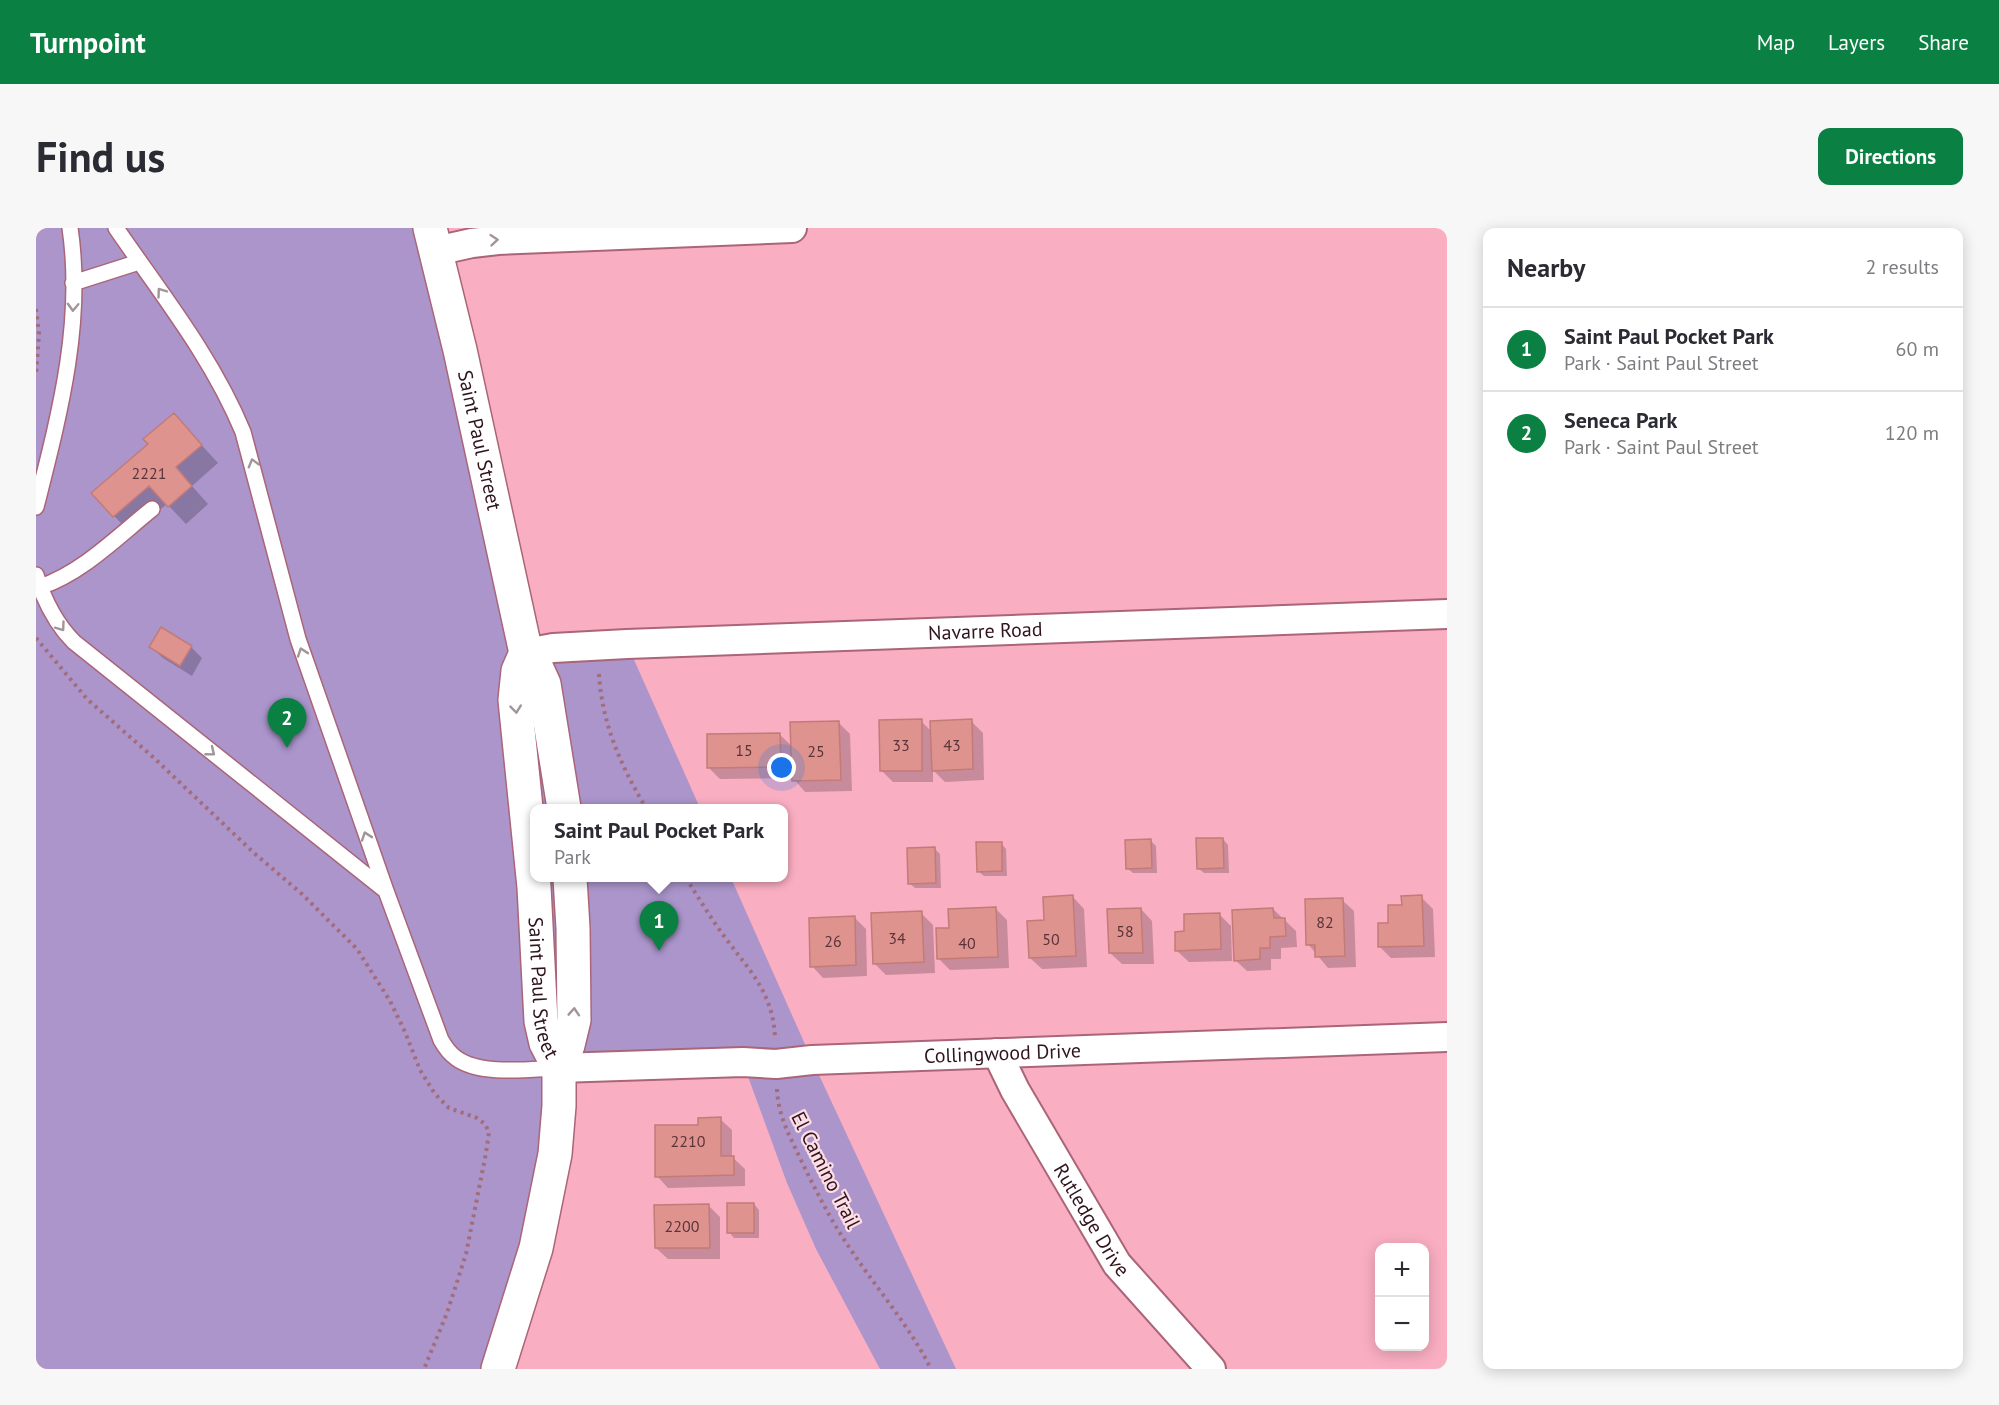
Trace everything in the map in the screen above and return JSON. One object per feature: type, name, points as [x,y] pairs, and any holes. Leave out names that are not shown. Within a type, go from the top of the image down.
[{"type":"main road","name":"Saint Paul Street","points":[[433,239],[526,653],[533,660],[543,684],[563,804]]},
{"type":"main road","name":"Saint Paul Street","points":[[526,653],[518,671],[515,700],[530,848]]},
{"type":"main road","name":"Saint Paul Street","points":[[533,882],[541,1021],[546,1043],[559,1068]]},
{"type":"main road","name":"Saint Paul Street","points":[[498,1369],[529,1271],[547,1199],[557,1137],[559,1068],[574,1020],[574,951],[570,882]]},
{"type":"street","points":[[433,239],[472,243],[792,228]]},
{"type":"street","name":"Navarre Road","points":[[526,653],[553,648],[627,644],[1447,614]]},
{"type":"street","name":"Collingwood Drive","points":[[559,1068],[743,1062],[776,1064],[812,1060],[1447,1037]]},
{"type":"street","name":"Rutledge Drive","points":[[997,1053],[1015,1090],[1117,1264],[1211,1369]]},
{"type":"lane","points":[[36,507],[64,388],[71,336],[73,282],[70,228]]},
{"type":"lane","points":[[116,228],[207,359],[233,407],[243,432],[298,639],[441,1040],[447,1051],[456,1059],[482,1068],[559,1068]]},
{"type":"lane","points":[[73,282],[139,262]]},
{"type":"lane","points":[[152,509],[81,567],[62,578],[38,581],[57,621],[64,632],[80,647],[386,891]]},
{"type":"path","points":[[36,309],[39,355],[36,375]]},
{"type":"path","points":[[36,638],[87,699],[154,758],[254,854],[302,894],[357,949],[390,1001],[420,1070],[435,1094],[449,1108],[477,1118],[485,1124],[489,1132],[486,1153],[466,1254],[447,1312],[424,1369]]},
{"type":"path","points":[[599,674],[602,701],[618,756],[644,804]]},
{"type":"path","name":"El Camino Trail","points":[[688,882],[704,908],[752,972],[768,999],[773,1020],[780,1114],[818,1196],[840,1233],[905,1326],[931,1369]]},
{"type":"shaded area","points":[[36,228],[430,228],[526,652],[627,644],[698,804],[530,804],[530,882],[733,882],[812,1060],[956,1369],[880,1369],[816,1249],[787,1183],[743,1063],[559,1069],[498,1369],[36,1369]]},
{"type":"building","points":[[174,413],[202,445],[176,467],[192,486],[168,507],[149,486],[113,517],[91,493],[148,444],[143,439]]},
{"type":"building","points":[[161,627],[192,646],[180,666],[149,647]]},
{"type":"building","points":[[922,719],[922,771],[880,771],[879,720]]},
{"type":"building","points":[[972,719],[973,769],[932,771],[930,721]]},
{"type":"building","points":[[839,721],[841,780],[792,781],[790,722]]},
{"type":"building","points":[[780,733],[781,767],[707,768],[707,734]]},
{"type":"building","points":[[1196,838],[1223,838],[1224,868],[1197,869]]},
{"type":"building","points":[[1151,839],[1152,868],[1126,869],[1125,840]]},
{"type":"building","points":[[976,842],[1002,842],[1002,871],[977,872]]},
{"type":"building","points":[[935,847],[936,883],[908,884],[907,848]]},
{"type":"building","points":[[1073,895],[1076,956],[1029,958],[1027,921],[1044,920],[1043,897]]},
{"type":"building","points":[[1422,895],[1424,946],[1378,947],[1378,923],[1388,923],[1388,905],[1402,905],[1401,896]]},
{"type":"building","points":[[1343,898],[1345,956],[1315,957],[1315,945],[1306,945],[1305,899]]},
{"type":"building","points":[[996,907],[998,957],[937,959],[936,928],[949,928],[948,909]]},
{"type":"building","points":[[1141,908],[1143,953],[1109,953],[1107,909]]},
{"type":"building","points":[[1273,908],[1274,918],[1285,918],[1286,936],[1270,937],[1270,948],[1260,948],[1260,959],[1234,961],[1232,910]]},
{"type":"building","points":[[922,911],[924,962],[873,964],[871,913]]},
{"type":"building","points":[[1220,913],[1221,949],[1175,951],[1175,932],[1184,931],[1184,914]]},
{"type":"building","points":[[855,916],[856,965],[810,967],[809,918]]},
{"type":"building","points":[[721,1117],[721,1156],[734,1156],[734,1175],[655,1177],[655,1125],[698,1125],[698,1118]]},
{"type":"building","points":[[727,1203],[754,1203],[754,1233],[727,1233]]},
{"type":"building","points":[[709,1204],[710,1248],[655,1248],[654,1205]]},
{"type":"place","name":"Seneca Park","points":[[287,748]]},
{"type":"place","name":"Saint Paul Pocket Park","points":[[659,951]]}]
